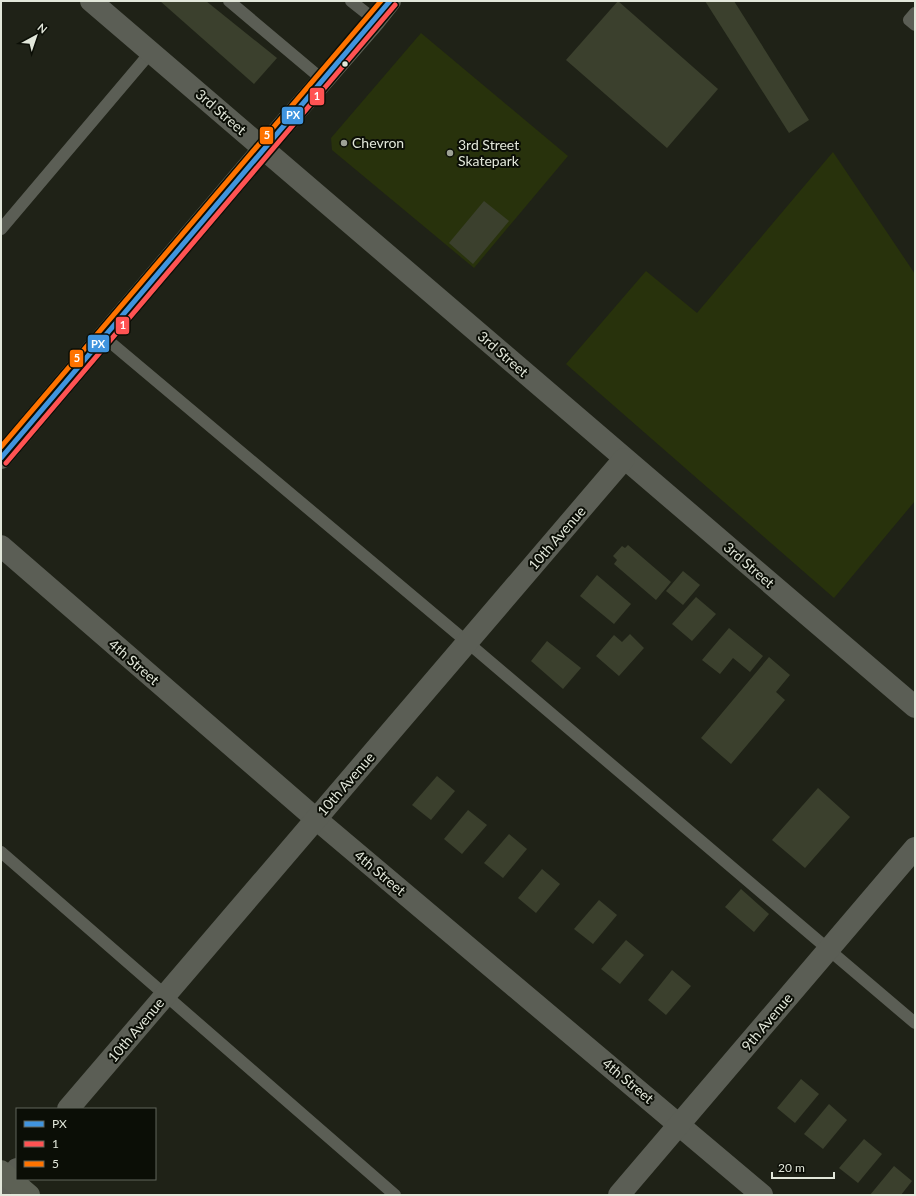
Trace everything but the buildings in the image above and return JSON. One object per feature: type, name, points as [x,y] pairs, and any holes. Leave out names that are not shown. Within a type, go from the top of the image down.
[{"type":"main road","points":[[1,458],[390,1]]},
{"type":"main road","points":[[7,1176],[29,1195]]},
{"type":"street","name":"3rd Street","points":[[91,1],[915,707]]},
{"type":"street","name":"10th Avenue","points":[[69,1108],[624,459]]},
{"type":"street","name":"4th Street","points":[[1,546],[316,819],[762,1195]]},
{"type":"street","name":"9th Avenue","points":[[619,1195],[915,848]]},
{"type":"lane","points":[[229,1],[323,80]]},
{"type":"lane","points":[[351,1],[375,20]]},
{"type":"lane","points":[[915,13],[909,20],[915,25]]},
{"type":"lane","points":[[1,229],[151,52]]},
{"type":"lane","points":[[104,337],[467,642],[915,1023]]},
{"type":"lane","points":[[1,852],[395,1195]]},
{"type":"green space","name":"3rd Street Skatepark","points":[[421,33],[568,156],[474,268],[332,150],[331,138]]},
{"type":"green space","points":[[833,152],[915,274],[915,501],[834,598],[566,364],[646,271],[697,313]]},
{"type":"transit line","name":"5","points":[[1,447],[381,1]]},
{"type":"transit line","name":"PX","points":[[1,458],[390,1]]},
{"type":"transit line","name":"1","points":[[6,463],[395,5]]},
{"type":"place","name":"Chevron","points":[[344,143]]},
{"type":"place","name":"3rd Street Skatepark","points":[[450,153]]}]
